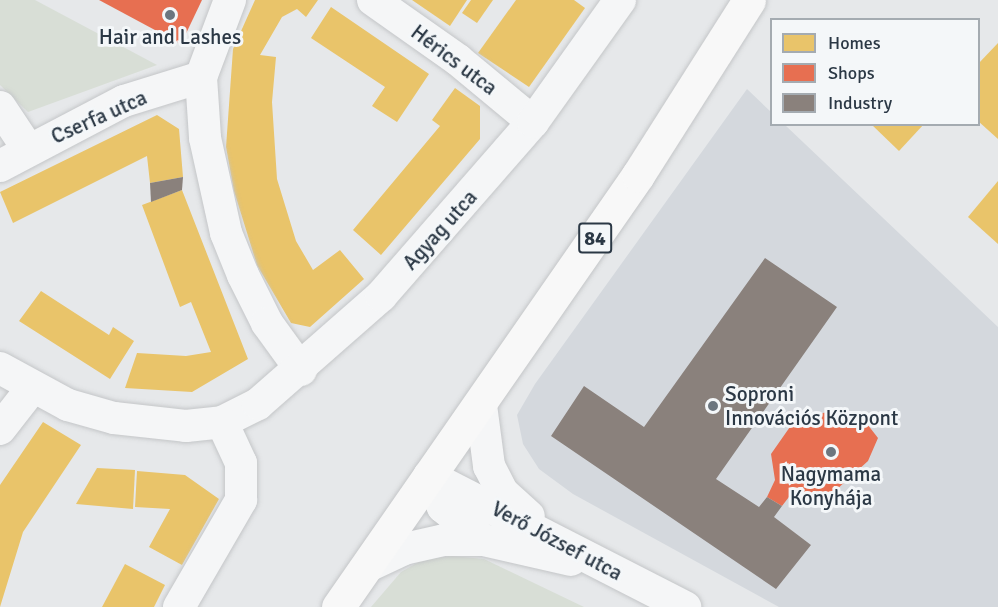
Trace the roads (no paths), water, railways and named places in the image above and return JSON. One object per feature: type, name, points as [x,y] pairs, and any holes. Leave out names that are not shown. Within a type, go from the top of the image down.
[{"type":"main road","name":"84","points":[[338,607],[481,405],[638,175],[749,0]]},
{"type":"street","points":[[230,0],[201,77],[205,138],[226,233],[267,323],[301,370]]},
{"type":"street","name":"Hérics utca","points":[[373,0],[458,60],[533,122]]},
{"type":"street","name":"Agyag utca","points":[[222,422],[258,404],[301,370],[381,296],[533,122],[620,0]]},
{"type":"street","name":"Cserfa utca","points":[[0,166],[28,149],[124,101],[201,77]]},
{"type":"street","points":[[0,108],[28,149]]},
{"type":"street","points":[[0,368],[32,388],[68,405],[114,418],[186,426],[222,422],[241,463],[241,500],[179,607]]},
{"type":"street","points":[[0,429],[32,388]]},
{"type":"street","points":[[481,405],[485,452],[502,492],[522,512],[602,566]]},
{"type":"street","points":[[429,476],[442,507],[483,540]]},
{"type":"street","name":"Verő József utca","points":[[429,476],[685,607]]},
{"type":"street","points":[[368,566],[427,543],[483,540],[602,566]]},
{"type":"place","name":"Hair and Lashes","points":[[170,15]]},
{"type":"place","name":"Soproni Innovációs Központ","points":[[713,406]]},
{"type":"place","name":"Nagymama Konyhája","points":[[831,452]]}]
